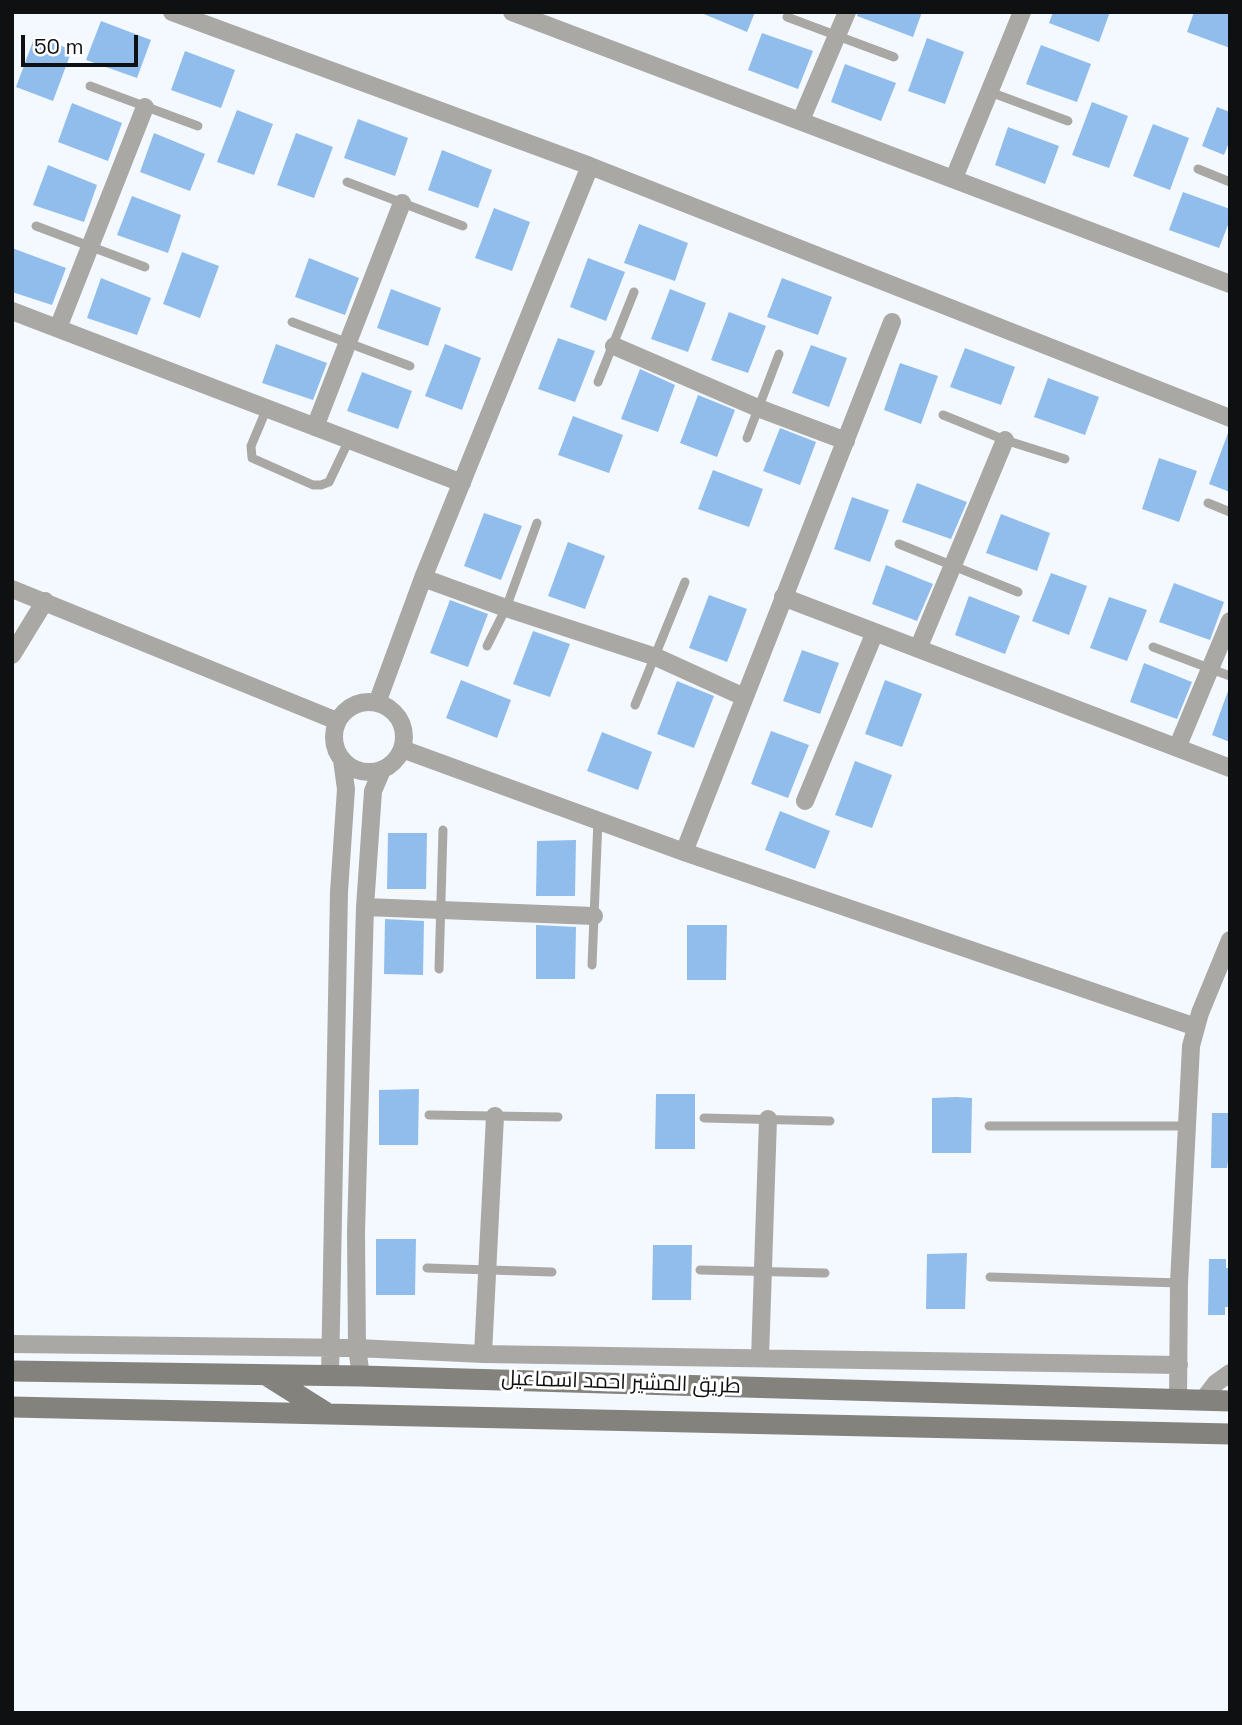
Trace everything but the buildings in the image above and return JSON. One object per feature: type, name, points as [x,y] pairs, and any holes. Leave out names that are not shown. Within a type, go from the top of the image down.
[{"type":"street","points":[[173,12],[590,166],[1230,418]]},
{"type":"street","points":[[512,12],[548,19],[801,120],[1228,278]]},
{"type":"street","points":[[801,120],[847,12]]},
{"type":"street","points":[[954,178],[1022,12]]},
{"type":"street","points":[[58,328],[145,107]]},
{"type":"street","points":[[377,703],[423,578],[590,166]]},
{"type":"street","points":[[315,427],[402,203]]},
{"type":"street","points":[[12,311],[462,483]]},
{"type":"street","points":[[684,852],[892,322]]},
{"type":"street","points":[[614,346],[758,408],[846,441]]},
{"type":"street","points":[[918,649],[1005,440]]},
{"type":"street","points":[[423,578],[656,657],[744,697]]},
{"type":"street","points":[[12,589],[337,721]]},
{"type":"street","points":[[783,597],[1230,768]]},
{"type":"street","points":[[12,655],[46,601]]},
{"type":"street","points":[[1177,748],[1230,621]]},
{"type":"street","points":[[804,802],[875,632]]},
{"type":"street","points":[[361,703],[377,703],[390,709],[400,720],[404,735],[402,749],[394,762],[382,770],[368,773],[353,769],[342,760],[335,748],[334,734],[337,721],[347,709],[361,703]]},
{"type":"street","points":[[402,749],[684,852],[1196,1027]]},
{"type":"street","points":[[330,1376],[339,892],[346,789],[342,760]]},
{"type":"street","points":[[361,1376],[357,1348],[356,1232],[365,907],[373,791],[382,770]]},
{"type":"street","points":[[365,907],[594,916]]},
{"type":"street","points":[[1178,1400],[1179,1283],[1191,1046],[1230,940]]},
{"type":"street","points":[[483,1354],[495,1116]]},
{"type":"street","points":[[760,1358],[768,1119]]},
{"type":"street","points":[[12,1344],[329,1347],[483,1354],[1179,1366]]},
{"type":"street","name":"طريق المشير احمد اسماعيل","points":[[12,1371],[361,1376],[1230,1401]]},
{"type":"street","points":[[1203,1400],[1216,1383],[1230,1373]]},
{"type":"street","points":[[265,1375],[326,1414]]},
{"type":"street","name":"طريق المشير احمد اسماعيل","points":[[12,1408],[1230,1434]]},
{"type":"lane","points":[[787,18],[894,57]]},
{"type":"lane","points":[[90,86],[198,126]]},
{"type":"lane","points":[[990,92],[1068,121]]},
{"type":"lane","points":[[1198,169],[1230,181]]},
{"type":"lane","points":[[347,182],[463,226]]},
{"type":"lane","points":[[36,226],[145,267]]},
{"type":"lane","points":[[598,382],[634,292]]},
{"type":"lane","points":[[292,322],[410,366]]},
{"type":"lane","points":[[747,438],[779,354]]},
{"type":"lane","points":[[267,408],[251,446],[253,458],[313,485],[329,482],[349,440]]},
{"type":"lane","points":[[943,415],[1005,440],[1065,459]]},
{"type":"lane","points":[[1208,503],[1230,512]]},
{"type":"lane","points":[[487,646],[506,608],[537,523]]},
{"type":"lane","points":[[899,544],[1018,592]]},
{"type":"lane","points":[[635,705],[685,582]]},
{"type":"lane","points":[[1153,647],[1230,676]]},
{"type":"lane","points":[[592,965],[598,820]]},
{"type":"lane","points":[[439,969],[443,830]]},
{"type":"lane","points":[[429,1115],[558,1117]]},
{"type":"lane","points":[[704,1118],[830,1121]]},
{"type":"lane","points":[[989,1126],[1185,1126]]},
{"type":"lane","points":[[427,1268],[552,1272]]},
{"type":"lane","points":[[700,1270],[825,1273]]},
{"type":"lane","points":[[990,1278],[1179,1283]]}]
